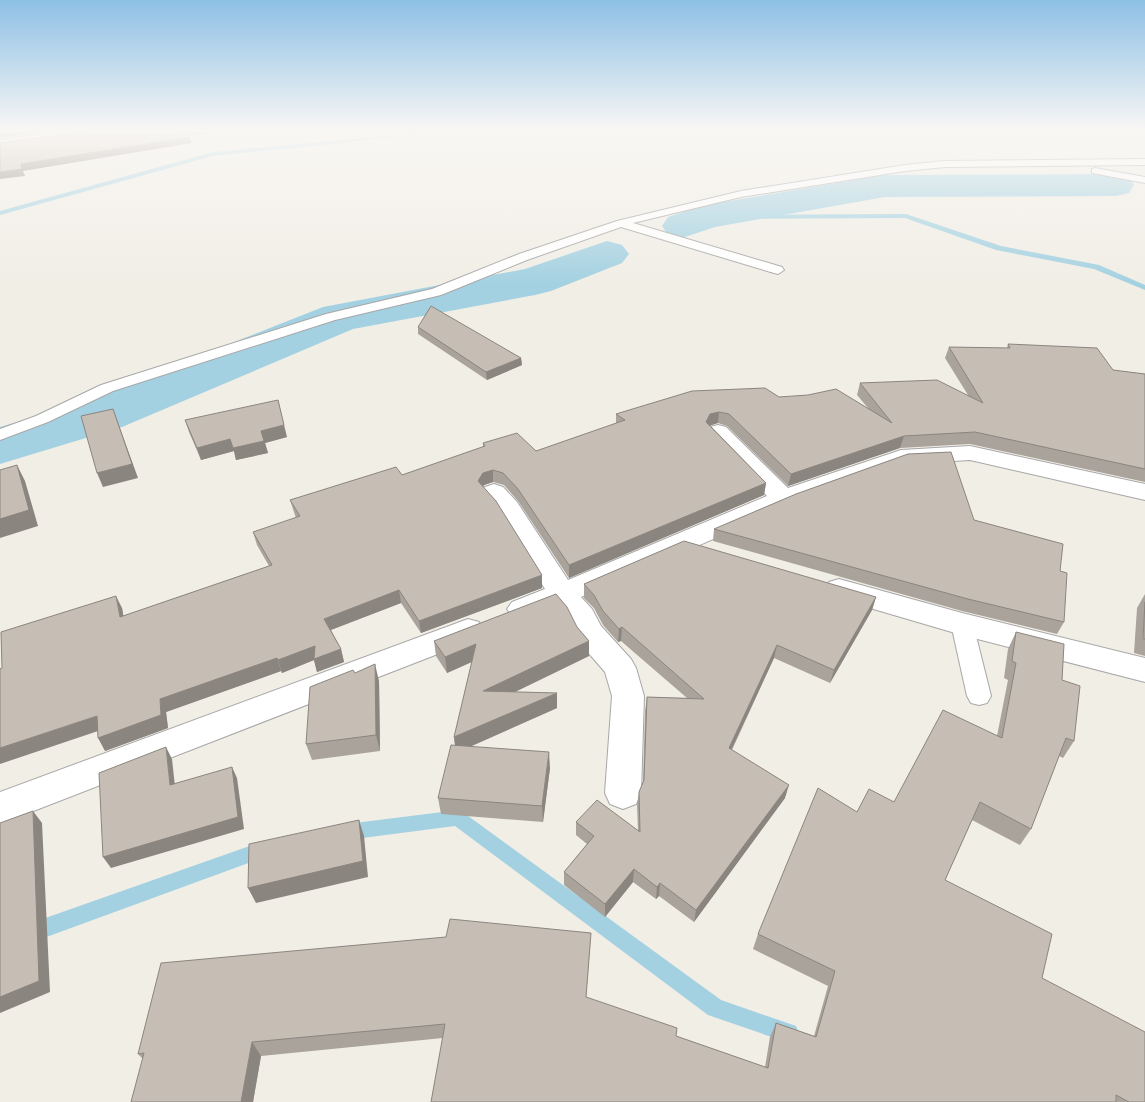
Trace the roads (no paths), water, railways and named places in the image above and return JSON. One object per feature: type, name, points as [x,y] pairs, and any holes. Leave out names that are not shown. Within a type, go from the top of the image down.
[{"type":"street","points":[[718,432],[784,498]]},
{"type":"street","points":[[0,808],[562,594],[784,498],[901,457],[970,453],[1145,492]]},
{"type":"street","points":[[494,492],[508,508],[562,594],[581,617],[589,633],[620,668],[628,696],[623,793]]},
{"type":"street","points":[[682,543],[719,554]]},
{"type":"street","points":[[812,581],[962,624],[1145,670]]},
{"type":"lane","points":[[0,435],[107,388],[331,317],[436,292],[523,257],[621,223],[740,194],[820,181]]},
{"type":"lane","points":[[621,223],[778,270]]},
{"type":"lane","points":[[962,624],[979,696]]},
{"type":"waterway","points":[[0,213],[114,181]]},
{"type":"waterway","points":[[682,226],[705,217],[885,186],[1116,185]]},
{"type":"waterway","points":[[705,217],[906,216],[999,248],[1096,267],[1145,288]]},
{"type":"waterway","points":[[0,446],[101,415],[340,317],[535,281],[607,254]]},
{"type":"waterway","points":[[347,832],[458,818],[715,1008],[789,1033]]},
{"type":"waterway","points":[[0,944],[264,849]]}]
